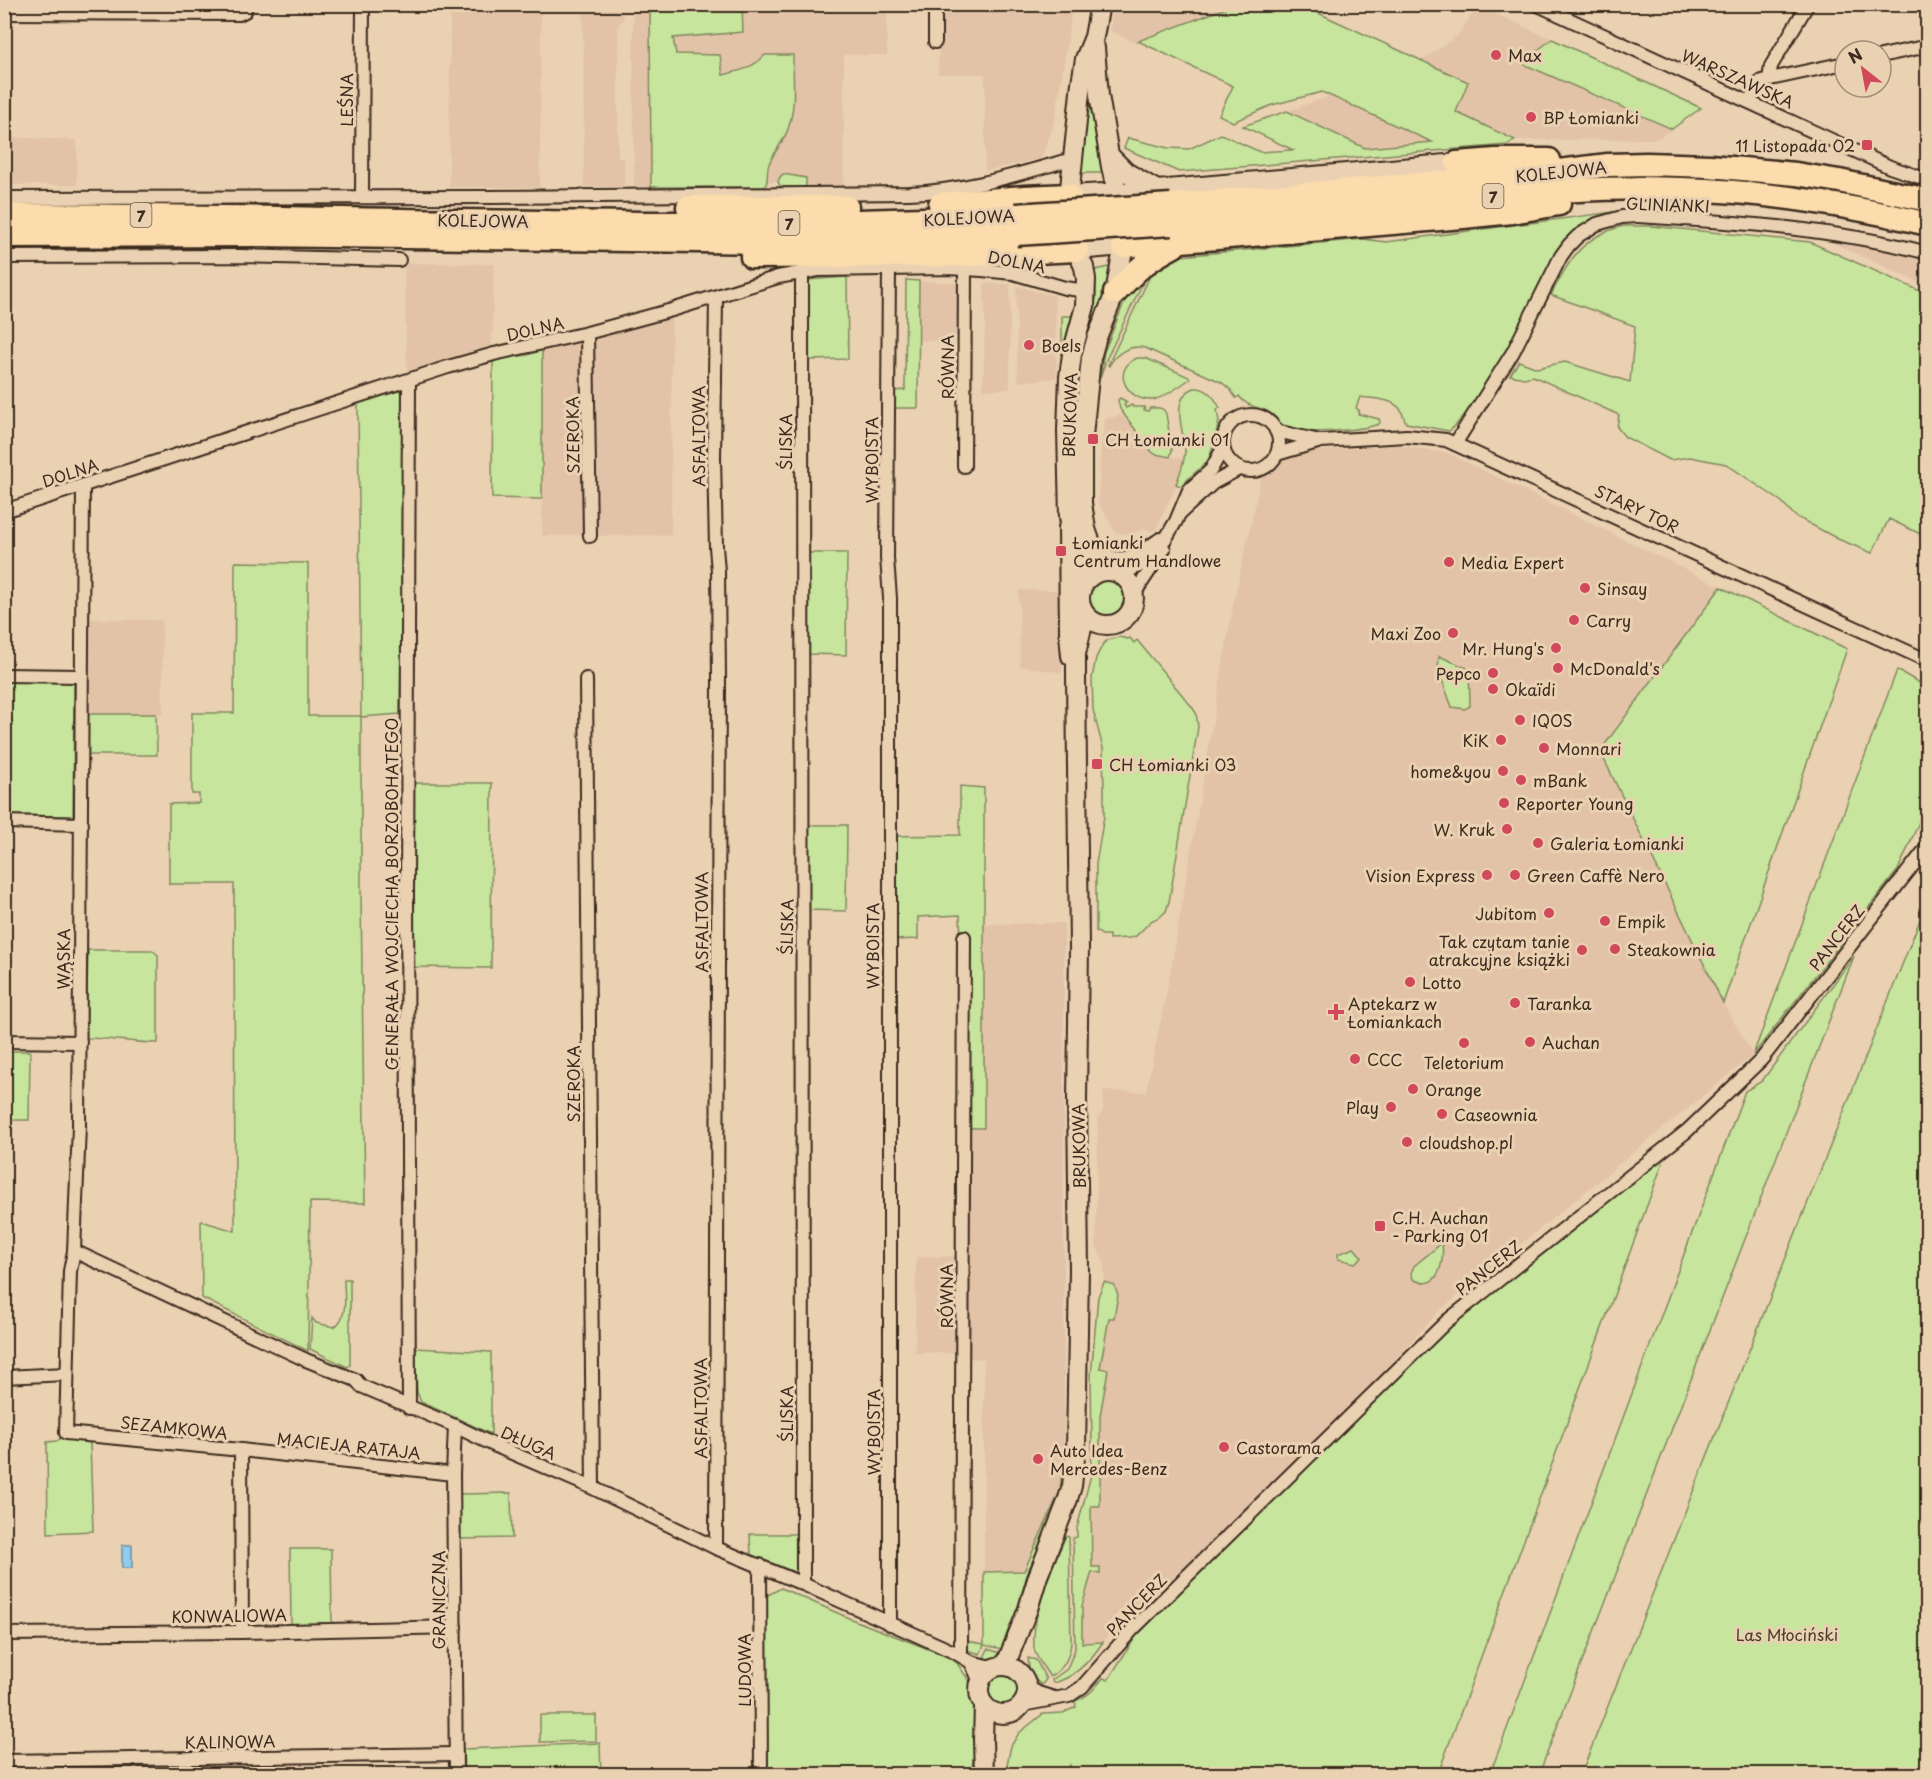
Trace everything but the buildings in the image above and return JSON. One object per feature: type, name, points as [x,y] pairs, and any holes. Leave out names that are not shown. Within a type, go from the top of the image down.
[{"type":"highway","points":[[1457,163],[1536,159],[1608,165]]},
{"type":"highway","name":"KOLEJOWA","points":[[1170,215],[1608,165],[1680,164],[1736,168],[1839,181],[1928,200]]},
{"type":"highway","name":"KOLEJOWA","points":[[4,236],[256,235],[771,242],[916,238],[1016,225],[1586,189],[1640,188],[1702,190],[1816,201],[1928,224]]},
{"type":"highway","points":[[562,221],[609,213],[687,207],[841,207],[942,204],[1024,196],[1069,195]]},
{"type":"highway","name":"KOLEJOWA","points":[[4,215],[1016,225]]},
{"type":"highway","points":[[1123,246],[1170,215]]},
{"type":"highway","points":[[1115,293],[1137,269],[1150,259],[1170,215]]},
{"type":"highway","points":[[578,240],[618,249],[693,256],[808,258],[973,255],[1077,250]]},
{"type":"street","points":[[4,13],[239,14],[245,11],[246,4]]},
{"type":"street","name":"LEŚNA","points":[[362,196],[363,4]]},
{"type":"street","points":[[935,4],[935,42]]},
{"type":"street","points":[[1100,4],[1094,37],[1085,59],[1069,195],[1117,193],[1170,215],[1457,163]]},
{"type":"street","name":"WARSZAWSKA","points":[[1536,4],[1890,167],[1928,180]]},
{"type":"street","points":[[1769,80],[1771,66],[1809,4]]},
{"type":"street","points":[[1094,37],[1098,88],[1117,193]]},
{"type":"street","points":[[1893,53],[1928,46]]},
{"type":"street","points":[[1749,101],[1761,81],[1833,66]]},
{"type":"street","points":[[1110,156],[1170,215]]},
{"type":"street","name":"KOLEJOWA","points":[[4,198],[560,197],[931,192],[974,186],[1072,159]]},
{"type":"street","name":"BRUKOWA","points":[[1113,573],[1095,555],[1086,529],[1082,503],[1082,446],[1091,358],[1115,293],[1123,246],[1122,214],[1117,193]]},
{"type":"street","name":"BRUKOWA","points":[[1069,195],[1068,224],[1084,267],[1087,291],[1072,354],[1067,430],[1069,517],[1079,548],[1084,582]]},
{"type":"street","name":"GLINIANKI","points":[[1455,444],[1513,352],[1561,256],[1578,236],[1597,224],[1622,217],[1636,216],[1766,226],[1861,238],[1928,252]]},
{"type":"street","points":[[1077,250],[1123,246]]},
{"type":"street","points":[[4,256],[241,256],[399,260]]},
{"type":"street","name":"WYBOISTA","points":[[890,268],[887,558],[890,598],[890,1624]]},
{"type":"street","name":"DOLNA","points":[[4,511],[448,367],[587,333],[802,272],[832,269],[965,269],[1013,273],[1065,288],[1087,291]]},
{"type":"street","name":"RÓWNA","points":[[964,466],[965,269]]},
{"type":"street","name":"ŚLISKA","points":[[802,272],[803,1584]]},
{"type":"street","name":"ASFALTOWA","points":[[716,297],[714,459],[719,677],[716,1548]]},
{"type":"street","name":"SZEROKA","points":[[587,333],[590,536]]},
{"type":"street","name":"GENERAŁA WOJCIECHA BORZOBOHATEGO","points":[[409,381],[407,908],[410,1408]]},
{"type":"street","points":[[1134,594],[1162,554],[1189,490],[1211,470],[1223,448],[1228,427],[1235,420],[1244,416],[1264,419],[1276,431],[1279,445],[1277,454],[1268,465],[1260,470],[1250,471],[1239,469],[1230,462],[1223,448]]},
{"type":"street","name":"STARY TOR","points":[[1276,431],[1321,441]]},
{"type":"street","name":"STARY TOR","points":[[1277,454],[1321,441],[1415,436],[1437,438],[1455,444],[1928,661]]},
{"type":"street","points":[[1177,516],[1213,483],[1239,469]]},
{"type":"street","name":"WĄSKA","points":[[66,1433],[70,1271],[74,1251],[79,1126],[83,486]]},
{"type":"street","points":[[1069,517],[1067,543],[1069,634],[1070,652],[1076,675]]},
{"type":"street","points":[[1091,543],[1110,556],[1119,558],[1135,554],[1169,534]]},
{"type":"street","points":[[1113,573],[1128,581],[1134,594],[1133,606],[1127,616],[1115,624],[1103,625],[1085,614],[1081,606],[1079,596],[1084,582],[1091,575],[1113,573],[1142,564],[1169,534]]},
{"type":"street","name":"BRUKOWA","points":[[1000,1667],[1028,1609],[1072,1486],[1076,1450],[1079,1270],[1077,1100],[1079,947],[1076,654],[1085,614]]},
{"type":"street","name":"BRUKOWA","points":[[1076,675],[1090,642],[1103,625]]},
{"type":"street","points":[[4,675],[81,676]]},
{"type":"street","name":"SZEROKA","points":[[586,679],[593,1488]]},
{"type":"street","points":[[4,822],[82,824]]},
{"type":"street","name":"PANCERZ","points":[[1022,1705],[1069,1696],[1082,1687],[1132,1630],[1447,1321],[1687,1131],[1761,1060],[1928,846]]},
{"type":"street","name":"RÓWNA","points":[[959,1654],[961,1650],[964,937]]},
{"type":"street","points":[[4,1041],[80,1041]]},
{"type":"street","name":"DŁUGA","points":[[74,1251],[306,1360],[356,1380],[361,1386],[593,1488],[716,1548],[803,1584],[959,1654],[971,1662],[1000,1667]]},
{"type":"street","points":[[4,1377],[67,1374]]},
{"type":"street","name":"GRANICZNA","points":[[455,1426],[453,1474],[456,1774]]},
{"type":"street","name":"SEZAMKOWA","points":[[66,1433],[241,1450],[242,1632]]},
{"type":"street","name":"MACIEJA RATAJA","points":[[241,1450],[453,1474]]},
{"type":"street","name":"LUDOWA","points":[[760,1565],[761,1774]]},
{"type":"street","name":"BRUKOWA","points":[[1025,1681],[1023,1661],[1028,1609]]},
{"type":"street","name":"KONWALIOWA","points":[[4,1634],[242,1632],[455,1626]]},
{"type":"street","points":[[971,1662],[980,1682]]},
{"type":"street","points":[[985,1771],[984,1706],[979,1693],[980,1682],[986,1673],[1000,1667],[1015,1670],[1037,1692],[1054,1698]]},
{"type":"street","points":[[984,1706],[994,1713],[1012,1713],[1022,1705],[1026,1696],[1025,1681]]},
{"type":"street","points":[[985,1771],[996,1730],[1004,1714]]},
{"type":"street","name":"KALINOWA","points":[[4,1761],[456,1754]]},
{"type":"shaded area","points":[[985,4],[1073,5],[1055,120],[1041,159],[985,171],[985,74],[938,74],[941,10],[984,10]]},
{"type":"shaded area","points":[[1114,4],[1234,5],[1134,42],[1110,31]]},
{"type":"shaded area","points":[[450,5],[541,5],[540,187],[449,187]]},
{"type":"shaded area","points":[[583,5],[623,5],[623,20],[618,25],[618,158],[624,159],[624,187],[584,187]]},
{"type":"shaded area","points":[[633,5],[887,5],[887,55],[844,55],[844,187],[781,187],[778,182],[768,182],[765,187],[634,187]]},
{"type":"shaded area","points":[[1478,6],[1552,39],[1522,64],[1672,129],[1657,139],[1515,140],[1455,112],[1468,82],[1422,61],[1458,35]]},
{"type":"shaded area","points":[[1331,96],[1434,142],[1365,148],[1287,111]]},
{"type":"shaded area","points":[[5,137],[77,140],[77,185],[5,185]]},
{"type":"shaded area","points":[[1824,239],[1927,261],[1927,286]]},
{"type":"shaded area","points":[[404,263],[494,264],[492,345],[407,371]]},
{"type":"shaded area","points":[[919,281],[962,283],[962,340],[919,341]]},
{"type":"shaded area","points":[[984,283],[1010,284],[1010,389],[983,390]]},
{"type":"shaded area","points":[[1016,286],[1055,296],[1057,378],[1018,382]]},
{"type":"shaded area","points":[[672,315],[671,535],[595,536],[592,345],[601,334]]},
{"type":"shaded area","points":[[578,341],[584,345],[583,535],[542,536],[542,350]]},
{"type":"shaded area","points":[[1125,414],[1158,452],[1188,461],[1155,531],[1143,529],[1132,534],[1116,533],[1098,502],[1100,453],[1105,419]]},
{"type":"shaded area","points":[[1396,445],[1448,453],[1721,587],[1600,751],[1723,1003],[1753,1055],[1439,1311],[1336,1424],[1176,1575],[1139,1605],[1126,1604],[1109,1623],[1108,1634],[1103,1644],[1075,1644],[1073,1537],[1076,1537],[1090,1475],[1091,1377],[1097,1296],[1104,1283],[1104,1262],[1096,1243],[1098,1118],[1103,1111],[1103,1091],[1146,1092],[1169,980],[1233,605],[1261,478],[1289,453]]},
{"type":"shaded area","points":[[1019,590],[1059,590],[1062,673],[1020,666]]},
{"type":"shaded area","points":[[89,619],[162,620],[163,714],[87,714]]},
{"type":"shaded area","points":[[1064,923],[1064,1460],[1060,1491],[991,1646],[984,1645],[984,1359],[968,1358],[968,1128],[984,1128],[984,924]]},
{"type":"shaded area","points":[[958,1256],[957,1353],[915,1353],[916,1257]]},
{"type":"green space","points":[[650,5],[742,5],[743,32],[673,38],[676,54],[720,55],[723,75],[751,66],[765,55],[793,55],[793,109],[785,136],[769,164],[765,187],[651,187]]},
{"type":"green space","points":[[1234,5],[1301,5],[1468,82],[1456,112],[1515,140],[1507,145],[1179,172],[1124,148],[1128,138],[1168,148],[1189,149],[1221,134],[1260,152],[1293,150],[1243,126],[1287,111],[1365,148],[1432,142],[1322,92],[1272,105],[1233,122],[1219,115],[1233,86],[1138,41]]},
{"type":"green space","points":[[1552,39],[1701,108],[1672,129],[1521,63]]},
{"type":"green space","points":[[1091,73],[1108,173],[1080,173]]},
{"type":"green space","points":[[783,174],[806,178],[806,187],[781,187],[778,182]]},
{"type":"green space","points":[[1613,212],[1581,228],[1466,418],[1463,416],[1449,431],[1406,423],[1402,412],[1396,405],[1382,400],[1360,397],[1356,408],[1359,410],[1358,414],[1379,419],[1379,424],[1331,431],[1293,430],[1285,427],[1267,411],[1248,404],[1239,396],[1236,398],[1221,382],[1145,348],[1134,347],[1124,351],[1108,365],[1150,272],[1170,257],[1363,239],[1386,242]]},
{"type":"green space","points":[[1624,226],[1651,226],[1810,242],[1927,294],[1927,537],[1889,519],[1872,553],[1838,539],[1795,516],[1782,502],[1726,464],[1690,457],[1670,460],[1625,437],[1617,427],[1619,415],[1533,376],[1524,378],[1510,375],[1519,361],[1537,368],[1565,362],[1630,382],[1635,326],[1551,295],[1571,260],[1587,243],[1610,230]]},
{"type":"green space","points":[[1114,266],[1111,280],[1084,344],[1096,299],[1095,270]]},
{"type":"green space","points":[[1146,276],[1106,360],[1100,378],[1104,352],[1128,293]]},
{"type":"green space","points":[[847,277],[848,359],[808,360],[807,280]]},
{"type":"green space","points":[[906,280],[919,281],[918,408],[893,408],[893,391],[905,390]]},
{"type":"green space","points":[[1062,316],[1073,316],[1074,318],[1062,366]]},
{"type":"green space","points":[[542,350],[542,499],[492,498],[493,360],[528,355]]},
{"type":"green space","points":[[1137,358],[1145,358],[1190,379],[1152,400],[1135,396],[1125,384],[1123,377],[1124,370],[1129,363]]},
{"type":"green space","points":[[1194,388],[1203,389],[1215,400],[1220,408],[1217,409],[1219,422],[1206,463],[1180,486],[1176,484],[1185,452],[1180,408],[1186,393]]},
{"type":"green space","points":[[405,389],[400,714],[361,717],[365,1203],[310,1202],[308,1351],[202,1298],[201,1221],[235,1231],[234,884],[169,884],[169,804],[199,803],[199,794],[192,794],[192,713],[234,713],[235,562],[308,563],[308,716],[361,716],[358,404]]},
{"type":"green space","points":[[1120,398],[1127,402],[1124,405],[1126,408],[1132,405],[1133,407],[1145,407],[1144,410],[1148,411],[1150,408],[1157,408],[1165,411],[1172,450],[1170,457],[1152,452],[1120,409],[1118,400]]},
{"type":"green space","points":[[808,553],[847,553],[846,655],[809,654]]},
{"type":"green space","points":[[1107,578],[1121,584],[1127,598],[1121,612],[1107,618],[1093,612],[1087,598],[1093,584]]},
{"type":"green space","points":[[1721,587],[1847,649],[1723,1003],[1600,751]]},
{"type":"green space","points":[[1119,637],[1130,638],[1134,643],[1137,640],[1192,707],[1196,713],[1198,727],[1166,911],[1151,921],[1136,936],[1109,939],[1109,935],[1102,935],[1096,931],[1096,864],[1104,816],[1104,792],[1103,748],[1093,710],[1092,678],[1096,658],[1103,644]]},
{"type":"green space","points":[[1439,656],[1469,669],[1470,706],[1465,709],[1452,707],[1438,669]]},
{"type":"green space","points":[[1897,670],[1927,687],[1927,804],[1898,870],[1753,1055]]},
{"type":"green space","points":[[5,682],[74,682],[73,816],[5,815]]},
{"type":"green space","points":[[87,714],[156,714],[157,755],[88,755]]},
{"type":"green space","points":[[411,783],[492,783],[491,968],[412,967]]},
{"type":"green space","points":[[960,786],[984,788],[984,1128],[968,1128],[960,915],[918,917],[918,939],[894,940],[894,836],[960,835]]},
{"type":"green space","points":[[808,825],[847,825],[846,911],[808,910]]},
{"type":"green space","name":"Las Młociński","points":[[1927,902],[1927,1774],[1581,1774]]},
{"type":"green space","points":[[88,950],[152,950],[158,955],[158,1043],[86,1038]]},
{"type":"green space","points":[[1854,956],[1539,1774],[1490,1774],[1745,1091],[1762,1081]]},
{"type":"green space","points":[[5,1051],[30,1051],[29,1120],[5,1120]]},
{"type":"green space","points":[[1666,1154],[1438,1774],[1071,1774],[1070,1765],[1062,1774],[1005,1774],[1011,1746],[1019,1733],[1043,1714],[1063,1713],[1076,1707],[1075,1701],[1087,1695],[1103,1678],[1108,1680],[1145,1622],[1441,1331]]},
{"type":"green space","points":[[1442,1243],[1441,1265],[1435,1278],[1429,1282],[1413,1279],[1411,1273],[1414,1266]]},
{"type":"green space","points":[[1354,1248],[1362,1257],[1355,1263],[1338,1259],[1338,1254]]},
{"type":"green space","points":[[344,1279],[350,1279],[350,1365],[347,1367],[310,1349],[312,1318],[316,1323],[334,1327],[342,1318],[345,1306]]},
{"type":"green space","points":[[1104,1282],[1114,1285],[1118,1295],[1114,1318],[1109,1318],[1100,1368],[1108,1370],[1100,1416],[1100,1506],[1091,1506],[1092,1567],[1100,1567],[1100,1574],[1092,1572],[1082,1606],[1082,1643],[1103,1642],[1075,1673],[1053,1683],[1052,1680],[1067,1669],[1075,1649],[1073,1538],[1077,1537],[1077,1528],[1091,1475],[1091,1376],[1098,1297]]},
{"type":"green space","points":[[415,1348],[491,1352],[491,1434],[421,1402],[417,1392]]},
{"type":"green space","points":[[62,1437],[85,1439],[90,1444],[93,1531],[48,1533],[47,1442],[57,1441]]},
{"type":"green space","points":[[1064,1448],[1067,1448],[1066,1472],[1058,1504],[1028,1571],[1013,1624],[1003,1649],[984,1645],[980,1654],[967,1650],[967,1641],[984,1644],[984,1572],[1024,1571],[1060,1491]]},
{"type":"green space","points":[[511,1493],[512,1538],[459,1539],[459,1494]]},
{"type":"green space","points":[[750,1534],[797,1534],[797,1573],[751,1555]]},
{"type":"green space","points":[[1066,1536],[1069,1537],[1071,1643],[1065,1663],[1050,1677],[1035,1652],[1034,1635],[1039,1606]]},
{"type":"green space","points":[[290,1549],[331,1549],[332,1623],[291,1624]]},
{"type":"green space","points":[[781,1588],[851,1619],[949,1657],[957,1663],[970,1682],[970,1696],[975,1707],[976,1739],[971,1774],[767,1774],[766,1596]]},
{"type":"green space","points":[[988,1649],[1006,1653],[996,1661],[983,1660]]},
{"type":"green space","points":[[1028,1658],[1036,1660],[1046,1679],[1042,1685],[1031,1674]]},
{"type":"green space","points":[[1003,1673],[1015,1678],[1020,1690],[1015,1702],[1003,1707],[991,1702],[986,1690],[991,1678]]},
{"type":"green space","points":[[540,1715],[596,1715],[596,1741],[540,1742]]},
{"type":"green space","points":[[600,1743],[601,1774],[464,1774],[463,1749]]},
{"type":"water","points":[[122,1545],[132,1545],[132,1568],[122,1568]]},
{"type":"place","name":"Max","points":[[1496,55]]},
{"type":"place","name":"BP Łomianki","points":[[1531,117]]},
{"type":"place","name":"11 Listopada 02","points":[[1867,145]]},
{"type":"place","name":"Boels","points":[[1029,345]]},
{"type":"place","name":"CH Łomianki 01","points":[[1093,439]]},
{"type":"place","name":"Łomianki Centrum Handlowe","points":[[1061,551]]},
{"type":"place","name":"Media Expert","points":[[1449,562]]},
{"type":"place","name":"Sinsay","points":[[1585,588]]},
{"type":"place","name":"Carry","points":[[1574,620]]},
{"type":"place","name":"Maxi Zoo","points":[[1453,633]]},
{"type":"place","name":"Mr. Hung's","points":[[1556,648]]},
{"type":"place","name":"McDonald's","points":[[1558,668]]},
{"type":"place","name":"Pepco","points":[[1493,673]]},
{"type":"place","name":"Okaïdi","points":[[1493,689]]},
{"type":"place","name":"IQOS","points":[[1520,720]]},
{"type":"place","name":"KiK","points":[[1501,740]]},
{"type":"place","name":"Monnari","points":[[1544,748]]},
{"type":"place","name":"CH Łomianki 03","points":[[1097,764]]},
{"type":"place","name":"home&you","points":[[1503,771]]},
{"type":"place","name":"mBank","points":[[1521,780]]},
{"type":"place","name":"Reporter Young","points":[[1504,803]]},
{"type":"place","name":"W. Kruk","points":[[1507,829]]},
{"type":"place","name":"Galeria Łomianki","points":[[1538,843]]},
{"type":"place","name":"Vision Express","points":[[1487,875]]},
{"type":"place","name":"Green Caffè Nero","points":[[1515,875]]},
{"type":"place","name":"Jubitom","points":[[1549,913]]},
{"type":"place","name":"Empik","points":[[1605,921]]},
{"type":"place","name":"Steakownia","points":[[1615,949]]},
{"type":"place","name":"Tak czytam tanie atrakcyjne książki","points":[[1582,950]]},
{"type":"place","name":"Lotto","points":[[1410,982]]},
{"type":"place","name":"Taranka","points":[[1515,1003]]},
{"type":"place","name":"Aptekarz w Łomiankach","points":[[1336,1012]]},
{"type":"place","name":"Auchan","points":[[1530,1042]]},
{"type":"place","name":"Teletorium","points":[[1464,1043]]},
{"type":"place","name":"CCC","points":[[1355,1059]]},
{"type":"place","name":"Orange","points":[[1413,1089]]},
{"type":"place","name":"Play","points":[[1391,1107]]},
{"type":"place","name":"Caseownia","points":[[1442,1114]]},
{"type":"place","name":"cloudshop.pl","points":[[1407,1142]]},
{"type":"place","name":"C.H. Auchan - Parking 01","points":[[1380,1226]]},
{"type":"place","name":"Castorama","points":[[1224,1447]]},
{"type":"place","name":"Auto Idea Mercedes-Benz","points":[[1038,1459]]}]
